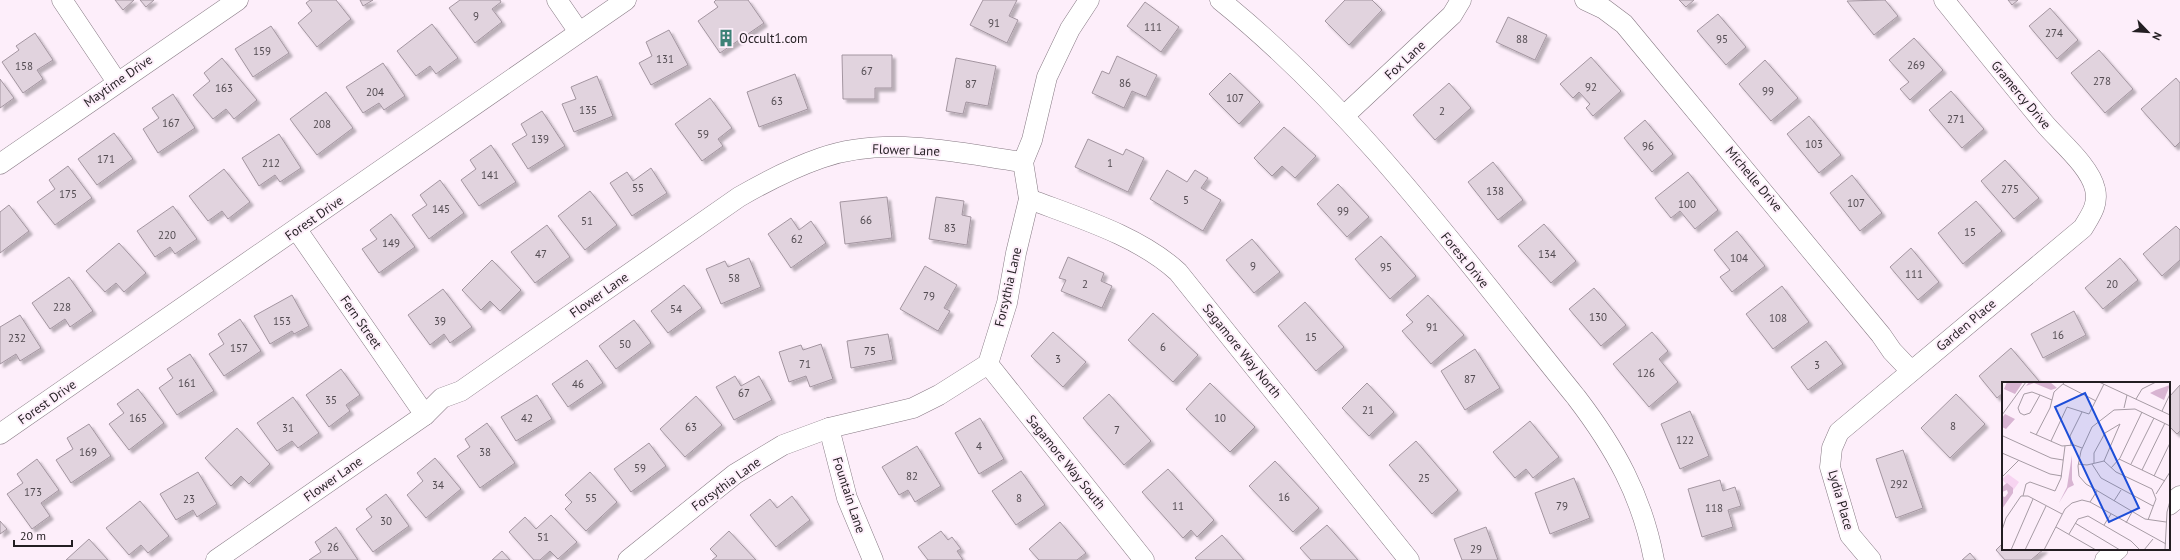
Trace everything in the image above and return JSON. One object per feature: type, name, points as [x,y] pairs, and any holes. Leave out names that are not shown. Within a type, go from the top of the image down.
[{"type":"street","points":[[62,0],[117,82]]},
{"type":"street","name":"Maytime Drive","points":[[0,164],[238,0]]},
{"type":"street","points":[[557,0],[579,32]]},
{"type":"street","name":"Forest Drive","points":[[0,434],[297,230],[626,0]]},
{"type":"street","points":[[1023,162],[1032,140],[1047,77],[1070,29],[1089,0]]},
{"type":"street","name":"Forest Drive","points":[[1220,0],[1306,76],[1382,158],[1602,432],[1626,472],[1642,512],[1654,560]]},
{"type":"street","name":"Fox Lane","points":[[1344,116],[1452,15],[1462,0]]},
{"type":"street","name":"Michelle Drive","points":[[1585,0],[1604,9],[1624,24],[1882,335],[1892,351],[1911,371]]},
{"type":"street","name":"Gramercy Drive","points":[[1944,0],[2045,124],[2083,167],[2093,182],[2096,191]]},
{"type":"street","name":"Flower Lane","points":[[216,560],[425,414],[442,398],[461,390],[738,197],[782,173],[822,157],[870,148],[924,148],[1023,162]]},
{"type":"street","name":"Forsythia Lane","points":[[628,560],[735,474],[783,445],[829,428],[913,408],[939,395],[988,364],[1007,303],[1016,253],[1029,199],[1023,162]]},
{"type":"street","name":"Garden Place","points":[[1831,457],[1832,448],[1839,432],[2083,228],[2095,208],[2096,191]]},
{"type":"street","name":"Sagamore Way North","points":[[1029,199],[1139,244],[1165,260],[1178,272],[1409,560]]},
{"type":"street","name":"Fern Street","points":[[297,230],[425,414]]},
{"type":"street","name":"Sagamore Way South","points":[[988,364],[1144,560]]},
{"type":"street","name":"Fountain Lane","points":[[829,428],[847,498],[873,560]]},
{"type":"street","name":"Lydia Place","points":[[1831,457],[1830,467],[1850,535],[1871,560]]},
{"type":"street","points":[[2170,505],[2180,496]]},
{"type":"street","points":[[2105,560],[2117,550]]},
{"type":"building","points":[[115,0],[134,0],[123,10]]},
{"type":"building","points":[[140,0],[154,0],[146,7]]},
{"type":"building","points":[[310,0],[336,0],[351,19],[317,47],[298,23],[312,11],[306,3]]},
{"type":"building","points":[[360,0],[373,0],[363,6]]},
{"type":"building","points":[[460,0],[500,0],[501,2],[492,9],[502,22],[475,43],[449,8]]},
{"type":"building","name":"Occult1.com","points":[[716,0],[748,0],[764,23],[720,53],[698,21],[718,7],[714,2]]},
{"type":"building","points":[[983,0],[1017,0],[1009,16],[1018,20],[1007,43],[970,25]]},
{"type":"building","points":[[1345,0],[1372,0],[1382,10],[1349,45],[1325,21]]},
{"type":"building","points":[[1679,0],[1694,0],[1686,7]]},
{"type":"building","points":[[1885,0],[1898,16],[1874,35],[1847,1]]},
{"type":"building","points":[[2008,0],[2018,0],[2012,5]]},
{"type":"building","points":[[1145,2],[1179,27],[1161,52],[1127,26]]},
{"type":"building","points":[[2050,8],[2078,40],[2057,59],[2029,26]]},
{"type":"building","points":[[1718,14],[1746,47],[1726,65],[1697,31]]},
{"type":"building","points":[[1508,17],[1547,35],[1535,60],[1496,42]]},
{"type":"building","points":[[432,24],[458,58],[436,74],[430,66],[416,76],[397,51]]},
{"type":"building","points":[[271,26],[289,53],[253,77],[235,49]]},
{"type":"building","points":[[669,30],[688,65],[651,85],[639,63],[652,56],[646,42]]},
{"type":"building","points":[[35,33],[53,60],[37,70],[43,79],[23,93],[2,62],[19,50],[16,46]]},
{"type":"building","points":[[1914,38],[1943,70],[1910,100],[1900,89],[1909,82],[1889,60]]},
{"type":"building","points":[[2099,50],[2133,89],[2105,113],[2071,73]]},
{"type":"building","points":[[842,55],[892,55],[892,88],[875,88],[875,99],[843,99]]},
{"type":"building","points":[[1117,56],[1157,75],[1146,97],[1132,91],[1124,108],[1092,93],[1102,71],[1109,74]]},
{"type":"building","points":[[1591,57],[1621,91],[1593,116],[1586,108],[1590,104],[1579,92],[1573,98],[1560,84]]},
{"type":"building","points":[[222,58],[257,100],[234,119],[226,109],[213,119],[193,95],[210,81],[204,73]]},
{"type":"building","points":[[956,58],[996,66],[988,106],[966,102],[963,114],[946,111]]},
{"type":"building","points":[[1765,60],[1798,98],[1771,121],[1739,84]]},
{"type":"building","points":[[383,63],[405,96],[384,110],[379,103],[363,113],[346,87]]},
{"type":"building","points":[[1230,73],[1260,102],[1239,124],[1209,94]]},
{"type":"building","points":[[795,74],[808,109],[759,127],[747,92]]},
{"type":"building","points":[[597,76],[613,116],[574,132],[562,104],[576,99],[571,87]]},
{"type":"building","points":[[2176,78],[2180,83],[2180,142],[2175,147],[2141,109]]},
{"type":"building","points":[[0,79],[14,98],[0,108]]},
{"type":"building","points":[[1449,83],[1471,108],[1435,140],[1413,115]]},
{"type":"building","points":[[1951,91],[1984,129],[1962,148],[1929,110]]},
{"type":"building","points":[[326,92],[353,128],[317,155],[290,119]]},
{"type":"building","points":[[173,94],[195,128],[158,153],[143,129],[159,118],[152,108]]},
{"type":"building","points":[[710,98],[732,128],[718,139],[723,146],[702,161],[675,124]]},
{"type":"building","points":[[542,111],[565,146],[528,169],[512,144],[527,135],[521,124]]},
{"type":"building","points":[[1809,116],[1841,155],[1819,173],[1787,134]]},
{"type":"building","points":[[1645,120],[1673,154],[1652,172],[1624,138]]},
{"type":"building","points":[[1284,127],[1316,156],[1295,178],[1282,166],[1272,176],[1254,158]]},
{"type":"building","points":[[114,133],[133,159],[97,185],[78,159]]},
{"type":"building","points":[[279,134],[301,168],[280,182],[275,175],[259,186],[242,158]]},
{"type":"building","points":[[1088,139],[1123,155],[1126,149],[1144,158],[1128,192],[1075,167]]},
{"type":"building","points":[[491,145],[516,182],[479,206],[461,180],[476,169],[470,160]]},
{"type":"building","points":[[2005,160],[2039,198],[2014,219],[1981,181]]},
{"type":"building","points":[[1493,162],[1523,200],[1498,220],[1468,182]]},
{"type":"building","points":[[68,166],[92,198],[55,225],[37,202],[55,189],[49,180]]},
{"type":"building","points":[[651,168],[667,193],[632,216],[610,183],[627,172],[633,181]]},
{"type":"building","points":[[224,169],[250,202],[228,219],[222,211],[208,221],[189,196]]},
{"type":"building","points":[[1167,170],[1187,182],[1195,170],[1208,178],[1201,188],[1221,200],[1203,231],[1150,199]]},
{"type":"building","points":[[1688,172],[1718,210],[1695,229],[1680,211],[1671,218],[1655,198]]},
{"type":"building","points":[[1852,175],[1882,213],[1860,231],[1830,193]]},
{"type":"building","points":[[440,180],[464,213],[429,239],[412,215],[427,205],[420,195]]},
{"type":"building","points":[[1338,184],[1369,217],[1347,237],[1317,204]]},
{"type":"building","points":[[590,191],[617,225],[585,250],[558,216]]},
{"type":"building","points":[[887,197],[892,238],[845,244],[840,202]]},
{"type":"building","points":[[936,197],[964,201],[962,215],[971,217],[967,245],[929,239]]},
{"type":"building","points":[[1976,201],[2002,231],[1963,264],[1938,233]]},
{"type":"building","points":[[9,205],[29,231],[0,253],[0,212]]},
{"type":"building","points":[[173,206],[197,239],[175,254],[170,247],[155,257],[137,231]]},
{"type":"building","points":[[391,214],[415,247],[379,273],[362,249],[377,239],[370,230]]},
{"type":"building","points":[[791,218],[799,230],[811,221],[826,243],[791,268],[768,234]]},
{"type":"building","points":[[1544,224],[1576,261],[1551,283],[1518,246]]},
{"type":"building","points":[[547,225],[570,257],[535,283],[511,252]]},
{"type":"building","points":[[2176,226],[2180,230],[2180,260],[2162,276],[2143,254]]},
{"type":"building","points":[[1737,231],[1765,266],[1732,292],[1720,277],[1730,270],[1714,250]]},
{"type":"building","points":[[1381,236],[1416,276],[1390,299],[1355,259]]},
{"type":"building","points":[[1252,239],[1280,272],[1254,293],[1226,260]]},
{"type":"building","points":[[119,243],[146,273],[124,292],[116,283],[105,292],[86,271]]},
{"type":"building","points":[[1911,248],[1939,282],[1918,300],[1890,267]]},
{"type":"building","points":[[1068,257],[1104,273],[1101,281],[1112,286],[1102,308],[1061,291],[1066,280],[1059,278]]},
{"type":"building","points":[[749,258],[761,287],[721,304],[706,269],[725,261],[728,267]]},
{"type":"building","points":[[2120,258],[2138,280],[2103,309],[2085,288]]},
{"type":"building","points":[[492,260],[521,290],[500,311],[490,301],[481,310],[462,290]]},
{"type":"building","points":[[925,266],[957,285],[944,308],[950,311],[938,331],[900,309]]},
{"type":"building","points":[[69,277],[93,311],[70,327],[65,319],[50,329],[32,303]]},
{"type":"building","points":[[684,285],[702,308],[668,333],[651,311]]},
{"type":"building","points":[[1782,286],[1809,322],[1773,349],[1746,314]]},
{"type":"building","points":[[1594,288],[1626,325],[1601,346],[1569,309]]},
{"type":"building","points":[[443,289],[472,327],[450,343],[444,334],[430,345],[408,315]]},
{"type":"building","points":[[292,295],[309,326],[294,334],[292,331],[270,344],[254,316]]},
{"type":"building","points":[[1428,295],[1464,335],[1431,364],[1402,331],[1413,322],[1406,315]]},
{"type":"building","points":[[1305,302],[1344,347],[1316,371],[1278,326]]},
{"type":"building","points":[[2074,311],[2086,335],[2043,358],[2031,334]]},
{"type":"building","points":[[1153,313],[1198,355],[1173,382],[1128,340]]},
{"type":"building","points":[[20,315],[41,348],[20,361],[16,354],[0,364],[0,327]]},
{"type":"building","points":[[240,319],[261,351],[224,376],[209,354],[224,344],[218,334]]},
{"type":"building","points":[[634,320],[651,343],[616,369],[599,346]]},
{"type":"building","points":[[1053,332],[1086,362],[1063,387],[1031,356]]},
{"type":"building","points":[[1652,332],[1668,351],[1659,359],[1678,382],[1649,407],[1613,364]]},
{"type":"building","points":[[888,334],[893,360],[851,368],[847,341]]},
{"type":"building","points":[[1826,341],[1843,364],[1808,390],[1791,367]]},
{"type":"building","points":[[821,344],[833,379],[810,387],[806,376],[789,382],[779,352],[801,345],[803,350]]},
{"type":"building","points":[[2011,348],[2039,381],[2002,382],[2002,394],[1997,398],[1979,376]]},
{"type":"building","points":[[1475,349],[1500,388],[1465,410],[1441,371]]},
{"type":"building","points":[[190,354],[214,391],[177,415],[159,388],[173,378],[167,369]]},
{"type":"building","points":[[587,360],[603,383],[568,407],[552,384]]},
{"type":"building","points":[[341,369],[360,395],[346,405],[350,411],[329,427],[306,395]]},
{"type":"building","points":[[735,376],[741,386],[759,376],[772,400],[734,420],[716,387]]},
{"type":"building","points":[[1210,383],[1255,427],[1230,452],[1186,409]]},
{"type":"building","points":[[1367,383],[1394,412],[1369,436],[1342,408]]},
{"type":"building","points":[[2180,385],[2180,431],[2177,434],[2170,427],[2170,396]]},
{"type":"building","points":[[138,389],[164,423],[129,450],[109,424],[124,413],[117,404]]},
{"type":"building","points":[[1109,394],[1151,441],[1124,465],[1083,418]]},
{"type":"building","points":[[1956,394],[1985,424],[1950,458],[1921,428]]},
{"type":"building","points":[[537,395],[552,419],[516,441],[501,417]]},
{"type":"building","points":[[696,396],[722,425],[685,457],[660,429]]},
{"type":"building","points":[[293,397],[319,433],[298,448],[292,441],[277,451],[257,423]]},
{"type":"building","points":[[1690,411],[1709,456],[1680,469],[1661,424]]},
{"type":"building","points":[[980,418],[1004,459],[979,474],[955,433]]},
{"type":"building","points":[[1530,421],[1559,457],[1533,478],[1526,469],[1515,478],[1493,452]]},
{"type":"building","points":[[487,423],[515,463],[480,488],[457,456],[470,447],[465,439]]},
{"type":"building","points":[[89,424],[111,456],[71,483],[56,460],[73,449],[67,438]]},
{"type":"building","points":[[237,428],[270,464],[249,484],[241,476],[231,486],[205,458]]},
{"type":"building","points":[[1416,441],[1458,490],[1432,514],[1389,465]]},
{"type":"building","points":[[649,443],[666,466],[631,492],[614,469]]},
{"type":"building","points":[[917,446],[941,486],[915,502],[908,490],[899,495],[882,467]]},
{"type":"building","points":[[1903,450],[1923,508],[1896,518],[1876,459]]},
{"type":"building","points":[[435,458],[461,489],[426,518],[407,495],[423,481],[417,473]]},
{"type":"building","points":[[37,459],[59,490],[41,503],[50,516],[32,529],[7,494],[23,483],[17,474]]},
{"type":"building","points":[[1275,461],[1319,508],[1293,532],[1249,486]]},
{"type":"building","points":[[1168,469],[1214,520],[1197,537],[1191,530],[1183,538],[1142,492]]},
{"type":"building","points":[[1021,471],[1045,505],[1016,525],[992,491]]},
{"type":"building","points":[[198,472],[217,504],[197,517],[193,510],[176,520],[160,494]]},
{"type":"building","points":[[590,472],[617,502],[586,531],[565,509],[572,502],[565,495]]},
{"type":"building","points":[[1574,478],[1590,518],[1550,534],[1535,493]]},
{"type":"building","points":[[1720,480],[1723,491],[1735,487],[1741,506],[1728,510],[1733,527],[1702,537],[1688,489]]},
{"type":"building","points":[[386,494],[409,526],[373,552],[356,529],[372,517],[366,509]]},
{"type":"building","points":[[792,496],[810,520],[776,547],[750,515],[770,499],[777,508]]},
{"type":"building","points":[[140,501],[169,536],[148,553],[141,545],[129,555],[106,528]]},
{"type":"building","points":[[551,515],[577,542],[558,559],[550,551],[540,560],[534,560],[509,532],[525,517],[536,529]]},
{"type":"building","points":[[0,521],[7,529],[0,534]]},
{"type":"building","points":[[1060,522],[1086,553],[1077,560],[1039,560],[1029,549]]},
{"type":"building","points":[[1327,525],[1358,560],[1311,560],[1300,548]]},
{"type":"building","points":[[336,527],[358,560],[309,560],[321,552],[315,542]]},
{"type":"building","points":[[1486,527],[1498,560],[1462,560],[1454,539]]},
{"type":"building","points":[[729,531],[756,560],[712,560],[717,556],[710,549]]},
{"type":"building","points":[[941,531],[948,540],[952,537],[961,549],[957,551],[963,560],[928,560],[918,547]]},
{"type":"building","points":[[1222,535],[1244,560],[1197,560],[1195,558]]},
{"type":"building","points":[[89,539],[108,560],[66,560]]},
{"type":"building","points":[[2002,544],[2002,550],[2043,550],[2031,560],[2005,560],[1996,550]]},
{"type":"building","points":[[502,551],[510,560],[492,560]]},
{"type":"building","points":[[1970,553],[1976,560],[1962,560]]},
{"type":"place","name":"Occult1.com","points":[[726,38]]}]
